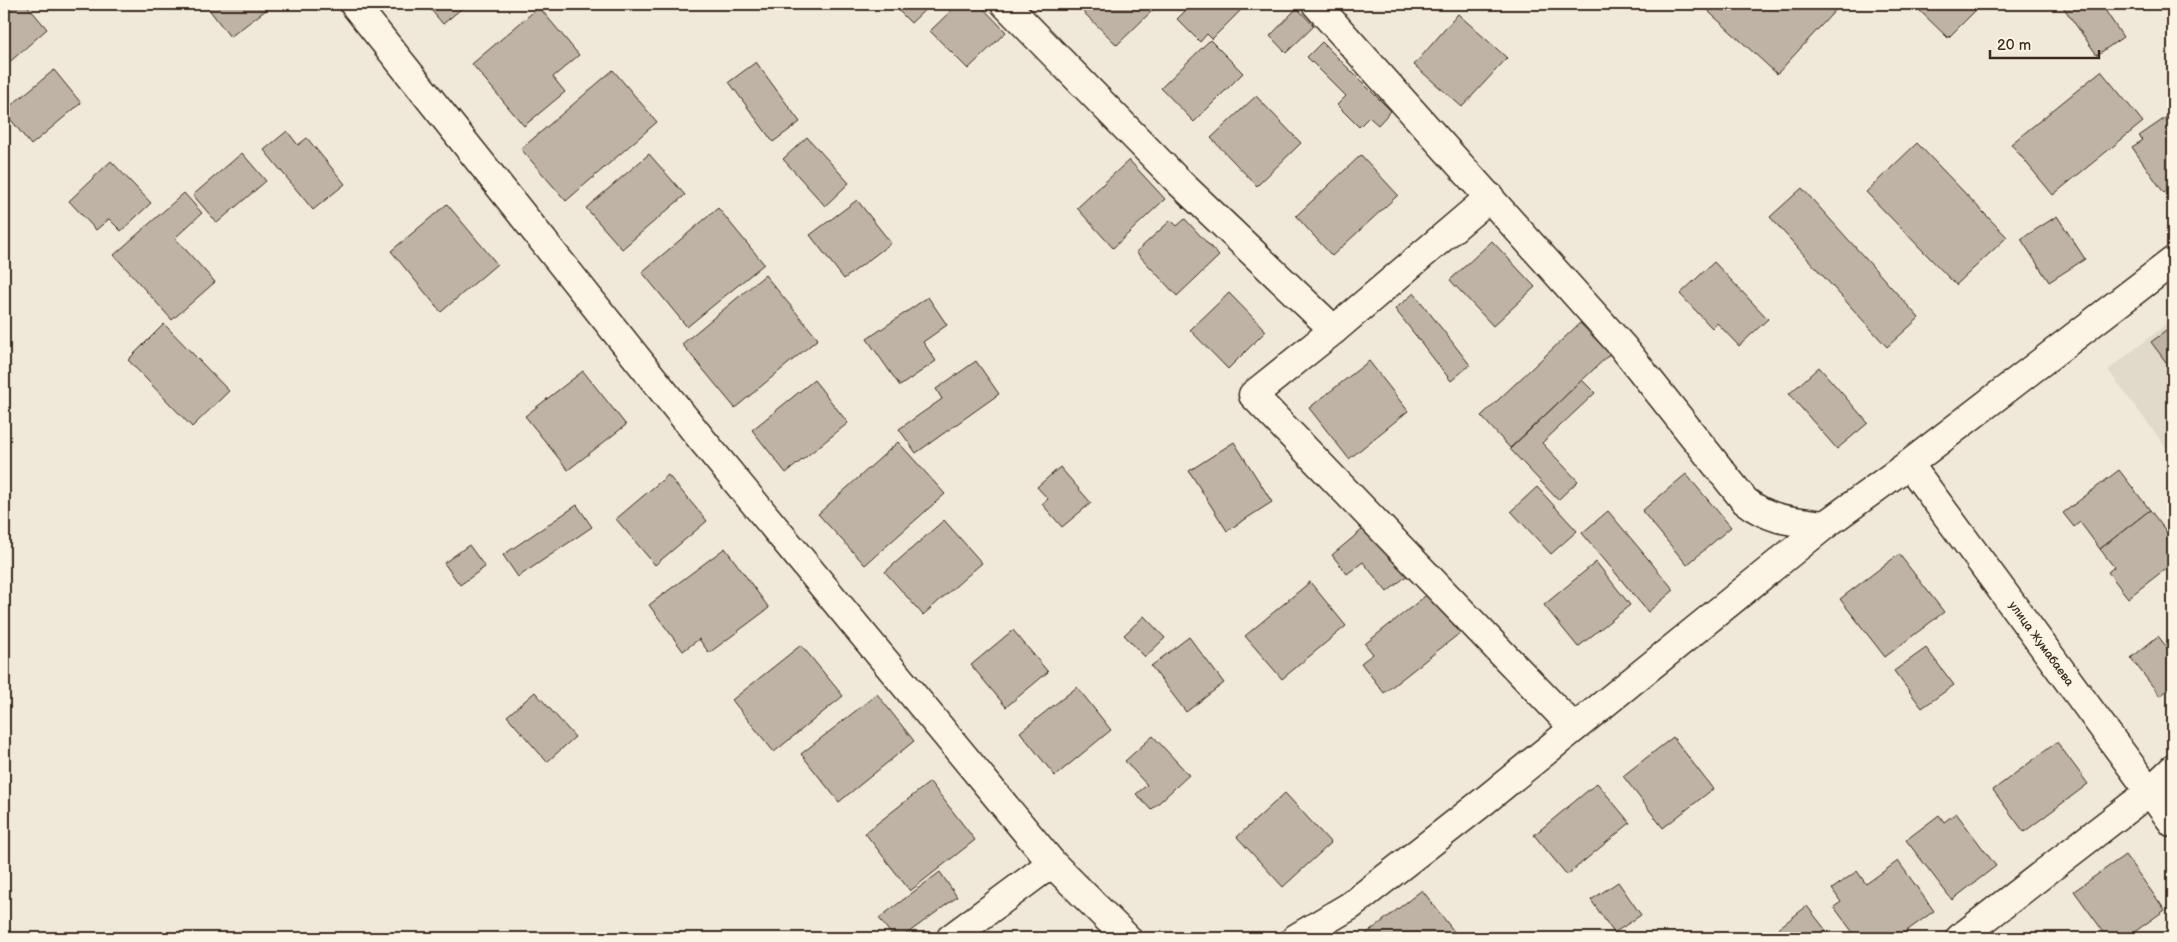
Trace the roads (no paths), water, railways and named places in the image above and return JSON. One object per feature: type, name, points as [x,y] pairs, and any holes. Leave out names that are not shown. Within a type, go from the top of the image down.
[{"type":"street","points":[[354,4],[703,441],[1052,863],[1127,938]]},
{"type":"street","points":[[1004,4],[1178,180],[1334,330]]},
{"type":"street","points":[[1316,4],[1622,346],[1745,501],[1759,512],[1779,520],[1825,525]]},
{"type":"street","points":[[1490,197],[1334,330],[1253,395],[1574,728]]},
{"type":"street","points":[[1296,938],[1350,906],[1825,525],[1909,464],[2173,262]]},
{"type":"street","name":"улица Жумабаева","points":[[1909,464],[2173,823]]},
{"type":"street","points":[[1960,938],[2149,792],[2173,768]]},
{"type":"street","points":[[951,938],[1052,863]]}]
